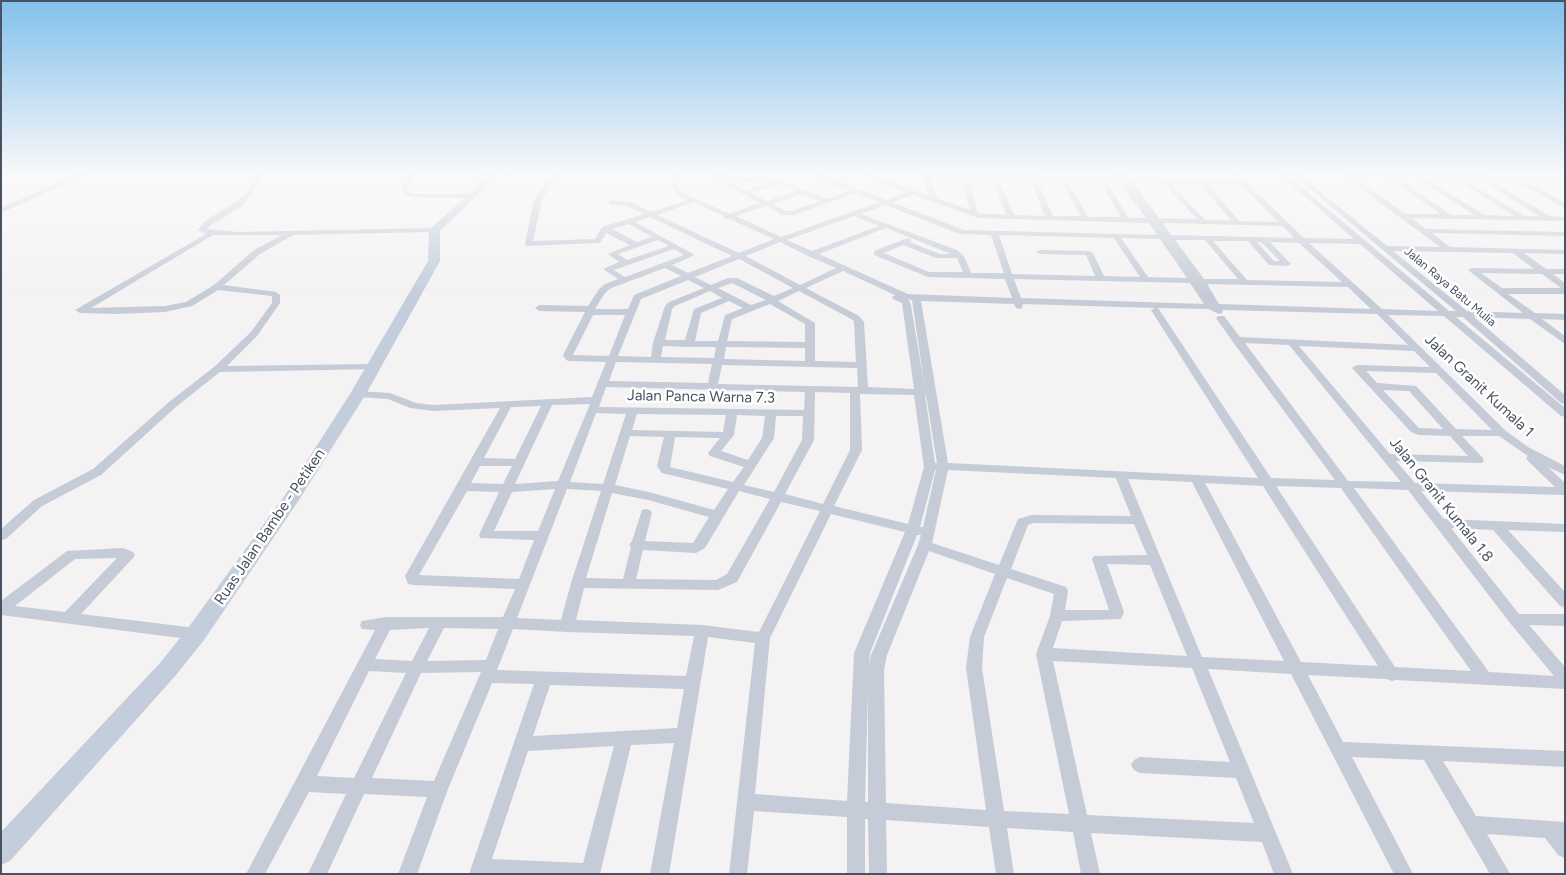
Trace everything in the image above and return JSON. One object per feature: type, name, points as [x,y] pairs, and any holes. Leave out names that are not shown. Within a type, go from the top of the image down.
[{"type":"main road","points":[[434,230],[450,215]]},
{"type":"main road","name":"Ruas Jalan Bambe - Petiken","points":[[1,852],[168,669],[196,634],[291,499],[358,394],[434,261],[434,230]]},
{"type":"street","points":[[223,215],[202,228],[204,232],[293,233],[434,230]]},
{"type":"street","points":[[535,215],[529,244],[597,241],[605,229],[649,215]]},
{"type":"street","points":[[654,215],[740,256],[858,320],[861,365],[857,446],[763,638],[738,874]]},
{"type":"street","points":[[722,215],[839,270],[911,300],[1216,311]]},
{"type":"street","points":[[727,217],[733,215]]},
{"type":"street","points":[[407,874],[439,789],[489,671],[522,584],[595,405],[629,312],[639,295],[776,241],[852,215]]},
{"type":"street","points":[[856,215],[960,256],[968,275]]},
{"type":"street","points":[[919,215],[958,230],[994,233],[1302,241],[1386,248],[1565,252]]},
{"type":"street","points":[[975,215],[1284,224]]},
{"type":"street","points":[[1084,215],[1086,219]]},
{"type":"street","points":[[1123,215],[1126,220]]},
{"type":"street","points":[[1150,215],[1236,340],[1344,484],[1485,679]]},
{"type":"street","points":[[1196,215],[1203,222]]},
{"type":"street","points":[[1230,215],[1237,223]]},
{"type":"street","name":"Jalan Granit Kumala 1","points":[[1275,215],[1417,348],[1502,433],[1524,449],[1565,470]]},
{"type":"street","points":[[1331,215],[1565,414]]},
{"type":"street","name":"Jalan Raya Batu Mulia","points":[[1345,215],[1565,401]]},
{"type":"street","points":[[1517,215],[1522,218]]},
{"type":"street","points":[[1544,215],[1549,218]]},
{"type":"street","points":[[1403,216],[1448,249]]},
{"type":"street","points":[[1403,216],[1565,219]]},
{"type":"street","points":[[1532,218],[1563,235]]},
{"type":"street","points":[[629,221],[691,255],[622,279],[605,288],[590,310],[568,357],[572,359],[716,363],[861,365]]},
{"type":"street","points":[[811,254],[885,226]]},
{"type":"street","points":[[605,229],[636,245]]},
{"type":"street","points":[[1424,231],[1563,235]]},
{"type":"street","points":[[212,233],[80,311],[117,311],[176,307],[195,301],[217,287],[249,257],[293,233]]},
{"type":"street","points":[[994,233],[1018,304]]},
{"type":"street","points":[[1032,234],[1040,252],[1089,253],[1094,260],[1101,279]]},
{"type":"street","points":[[1116,236],[1146,280]]},
{"type":"street","points":[[914,237],[877,253],[922,273],[1010,277],[1351,285]]},
{"type":"street","points":[[626,263],[612,254],[659,238]]},
{"type":"street","points":[[1207,238],[1245,283]]},
{"type":"street","points":[[1250,240],[1272,263],[1287,264],[1264,240]]},
{"type":"street","points":[[776,241],[811,254],[839,270]]},
{"type":"street","points":[[902,242],[939,256],[960,256]]},
{"type":"street","points":[[622,279],[607,269],[676,246]]},
{"type":"street","points":[[1515,251],[1565,287]]},
{"type":"street","points":[[666,264],[751,309]]},
{"type":"street","points":[[712,388],[716,363],[728,317],[773,301],[839,270]]},
{"type":"street","points":[[1565,272],[1472,270],[1565,340]]},
{"type":"street","points":[[655,360],[669,305],[710,287],[734,280],[810,322],[810,364]]},
{"type":"street","points":[[1,536],[38,503],[97,472],[173,404],[218,369],[254,334],[274,308],[277,298],[273,294],[217,287]]},
{"type":"street","points":[[1498,291],[1565,291]]},
{"type":"street","points":[[689,344],[697,311],[729,298]]},
{"type":"street","points":[[878,874],[876,670],[879,655],[921,535],[936,467],[911,300]]},
{"type":"street","points":[[1018,304],[1156,310],[1450,317],[1536,319],[1565,317]]},
{"type":"street","points":[[539,308],[629,312]]},
{"type":"street","points":[[1156,310],[1392,674]]},
{"type":"street","points":[[1536,319],[1565,323]]},
{"type":"street","points":[[1236,340],[1417,348]]},
{"type":"street","name":"Jalan Granit Kumala 1.8","points":[[1291,342],[1411,486],[1565,678]]},
{"type":"street","points":[[658,343],[810,345]]},
{"type":"street","points":[[218,369],[373,367]]},
{"type":"street","points":[[1437,370],[1357,368],[1414,430],[1419,432],[1502,433]]},
{"type":"street","points":[[603,384],[925,392]]},
{"type":"street","points":[[1373,386],[1412,388],[1478,460],[1386,457]]},
{"type":"street","points":[[578,583],[718,585],[732,578],[808,440],[810,389]]},
{"type":"street","name":"Jalan Panca Warna 7.3","points":[[358,394],[390,396],[414,406],[433,408],[548,402],[595,405],[632,411],[809,413]]},
{"type":"street","points":[[542,536],[485,535],[509,488],[548,402]]},
{"type":"street","points":[[508,403],[478,462],[412,576],[413,580],[522,584]]},
{"type":"street","points":[[567,626],[578,583],[632,411]]},
{"type":"street","points":[[636,545],[696,548],[700,545],[768,438],[772,412]]},
{"type":"street","points":[[732,413],[728,435],[714,454],[751,465]]},
{"type":"street","points":[[625,433],[728,435]]},
{"type":"street","points":[[670,434],[664,469],[827,509],[921,535],[1003,570],[1061,591],[1057,616],[1044,654],[1091,874]]},
{"type":"street","points":[[1524,449],[1565,490]]},
{"type":"street","points":[[478,462],[519,463]]},
{"type":"street","points":[[936,467],[1268,482],[1565,490]]},
{"type":"street","points":[[1120,474],[1284,874]]},
{"type":"street","points":[[1196,478],[1404,874]]},
{"type":"street","points":[[463,487],[509,488],[562,485],[608,488],[649,496],[717,516]]},
{"type":"street","points":[[628,584],[636,545],[646,513]]},
{"type":"street","points":[[1005,874],[995,819],[974,668],[976,638],[1020,528],[1026,520],[1139,520]]},
{"type":"street","points":[[1439,523],[1565,528]]},
{"type":"street","points":[[1496,525],[1565,602]]},
{"type":"street","points":[[856,874],[856,808],[862,652],[921,535]]},
{"type":"street","points":[[1,610],[72,554],[123,553],[128,555],[68,619]]},
{"type":"street","points":[[1057,616],[1116,615],[1117,612],[1099,559],[1155,560]]},
{"type":"street","points":[[1,610],[196,634]]},
{"type":"street","points":[[1515,618],[1565,620]]},
{"type":"street","points":[[367,625],[440,622],[507,623],[702,631],[763,638]]},
{"type":"street","points":[[317,874],[358,785],[440,622]]},
{"type":"street","points":[[255,874],[304,784],[386,624]]},
{"type":"street","points":[[659,874],[702,631]]},
{"type":"street","points":[[1044,654],[1297,670],[1565,683]]},
{"type":"street","points":[[364,665],[489,671],[544,678],[693,683]]},
{"type":"street","points":[[544,678],[479,871],[590,873],[624,738]]},
{"type":"street","points":[[521,744],[683,735]]},
{"type":"street","points":[[1339,749],[1565,760]]},
{"type":"street","points":[[1428,752],[1501,874]]},
{"type":"street","points":[[1140,765],[1242,771]]},
{"type":"street","points":[[304,784],[439,789]]},
{"type":"street","points":[[745,802],[856,808],[995,819],[1267,832]]},
{"type":"street","points":[[1471,824],[1558,831],[1565,849]]}]
